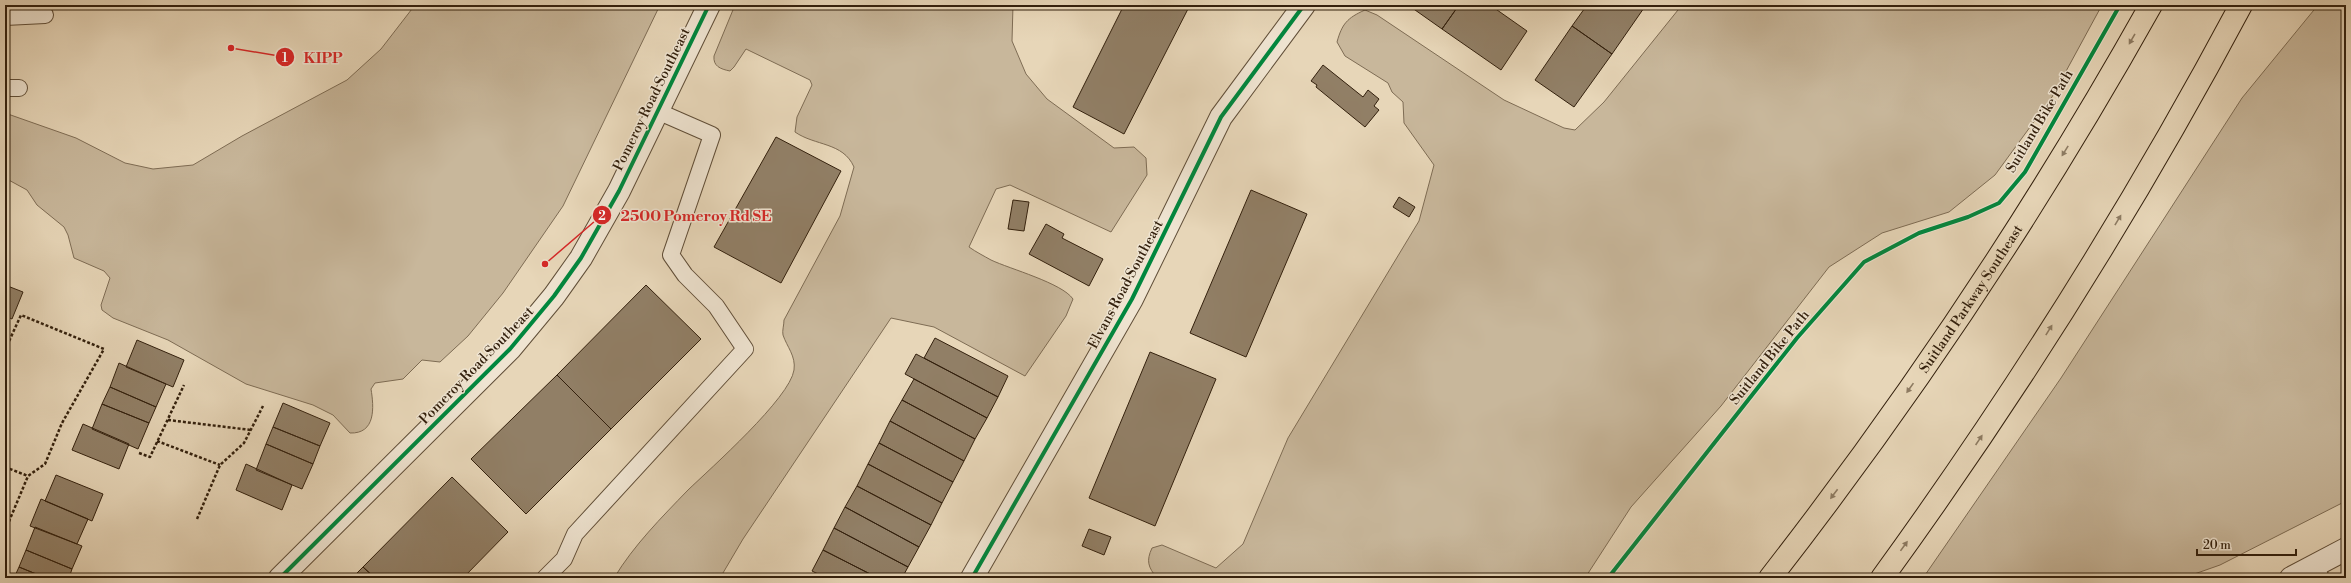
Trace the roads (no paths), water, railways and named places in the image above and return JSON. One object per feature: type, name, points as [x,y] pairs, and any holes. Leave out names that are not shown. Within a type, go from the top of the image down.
[{"type":"highway","name":"Suitland Parkway Southeast","points":[[1770,578],[1884,426],[1932,357],[2059,161],[2151,5]]},
{"type":"highway","points":[[1882,578],[2013,389],[2099,252],[2241,5]]},
{"type":"street","name":"Pomeroy Road Southeast","points":[[280,578],[510,349],[542,313],[568,278],[597,232],[708,5]]},
{"type":"street","name":"Elvans Road Southeast","points":[[972,578],[1132,299],[1221,117],[1304,5]]},
{"type":"street","points":[[2291,578],[2318,572],[2346,549]]},
{"type":"lane","points":[[5,17],[45,14]]},
{"type":"lane","points":[[545,578],[564,559],[575,534],[745,350],[716,306],[686,275],[671,255],[712,136],[657,111]]},
{"type":"place","name":"KIPP","points":[[231,48]]},
{"type":"place","name":"2500 Pomeroy Rd SE","points":[[545,264]]}]
